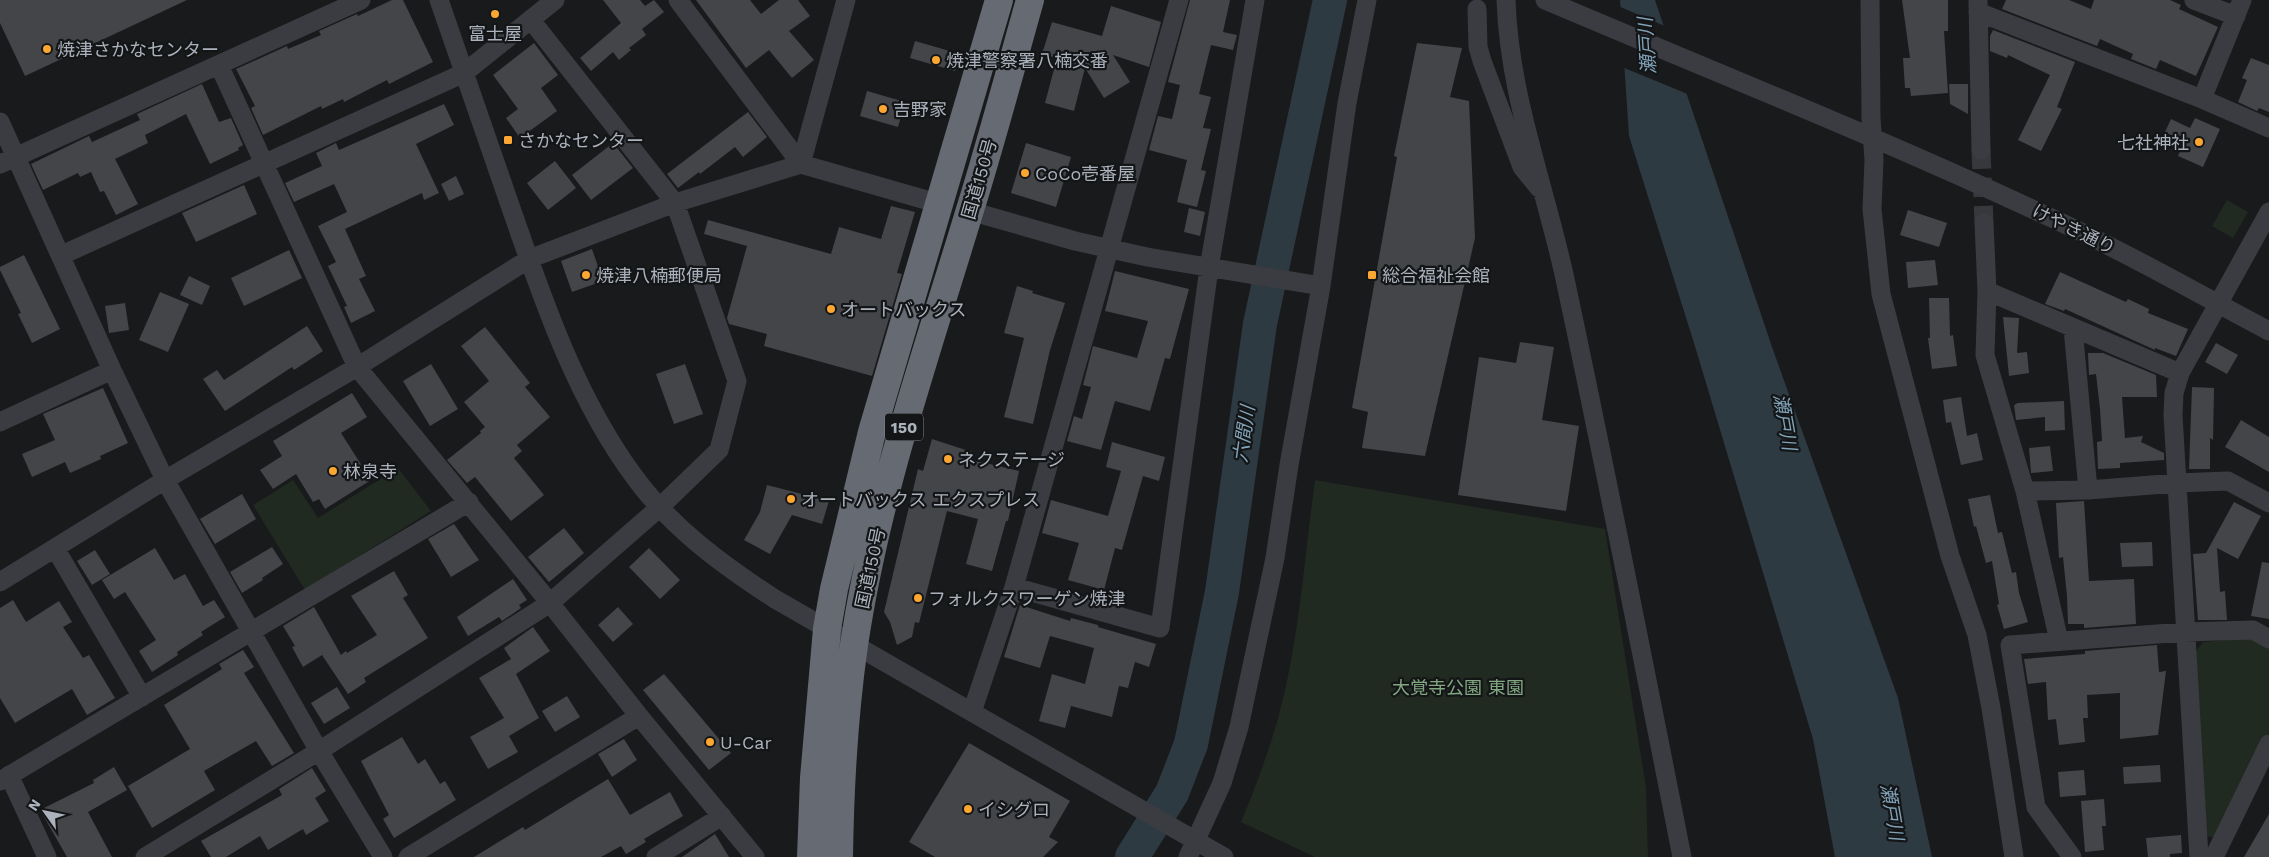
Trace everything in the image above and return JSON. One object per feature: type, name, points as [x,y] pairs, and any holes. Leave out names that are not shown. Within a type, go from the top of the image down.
[{"type":"highway","name":"国道150号","points":[[811,857],[814,778],[827,629],[844,546],[872,432],[999,0]]},
{"type":"highway","name":"国道150号","points":[[839,857],[842,772],[854,646],[866,580],[896,455],[970,211],[1030,0]]},
{"type":"street","points":[[8,161],[361,0]]},
{"type":"street","points":[[439,0],[529,259],[591,409],[637,480],[660,507],[685,532],[729,569],[854,646],[1118,796],[1190,845],[1224,857]]},
{"type":"street","points":[[62,255],[464,73],[555,0]]},
{"type":"street","points":[[678,0],[801,164]]},
{"type":"street","points":[[801,164],[846,0]]},
{"type":"street","points":[[972,712],[1014,587],[1179,0]]},
{"type":"street","points":[[1014,587],[1160,628],[1209,268],[1255,0]]},
{"type":"street","points":[[1190,845],[1222,783],[1239,727],[1275,558],[1316,285],[1367,0]]},
{"type":"street","points":[[1506,0],[1515,79],[1552,221],[1618,530],[1682,857]]},
{"type":"street","name":"けやき通り","points":[[1545,0],[1869,137],[2047,216],[2269,332]]},
{"type":"street","points":[[1870,0],[1869,137],[1872,209],[1881,294],[1950,556],[1977,635],[1991,708],[2014,857]]},
{"type":"street","points":[[2194,0],[2239,8],[2202,99]]},
{"type":"street","points":[[1981,150],[1978,6],[2269,128]]},
{"type":"street","points":[[1477,8],[1476,31],[1482,61],[1522,167],[1544,192]]},
{"type":"street","points":[[145,857],[319,751],[550,603],[660,507],[719,450],[737,382],[675,204],[531,20]]},
{"type":"street","points":[[219,65],[263,165],[357,367],[469,502],[639,716],[755,857]]},
{"type":"street","points":[[0,122],[8,161],[62,255],[112,370],[164,480],[319,751],[383,857]]},
{"type":"street","points":[[0,582],[164,480],[357,367],[529,259],[675,204],[801,164],[940,204]]},
{"type":"street","points":[[970,211],[1110,249],[1231,272],[1316,285]]},
{"type":"street","points":[[2199,857],[2172,415],[2174,393],[2180,373],[2220,305],[2269,212]]},
{"type":"street","points":[[1984,223],[1987,291],[1985,355],[2025,491],[2059,641]]},
{"type":"street","points":[[1987,291],[2180,373]]},
{"type":"street","points":[[2073,328],[2088,490]]},
{"type":"street","points":[[0,422],[112,370]]},
{"type":"street","points":[[2025,491],[2088,490],[2228,481],[2269,503]]},
{"type":"street","points":[[47,857],[4,778],[469,502]]},
{"type":"street","points":[[55,548],[142,697]]},
{"type":"street","points":[[2072,857],[2036,806],[2010,645],[2184,632],[2253,630],[2269,639]]},
{"type":"street","points":[[408,857],[639,716]]},
{"type":"street","points":[[2214,857],[2269,744]]},
{"type":"street","points":[[656,857],[722,816]]},
{"type":"green space","points":[[2227,200],[2248,212],[2233,238],[2212,226]]},
{"type":"green space","points":[[398,468],[431,511],[305,590],[253,505],[293,480],[318,518]]},
{"type":"green space","name":"大覚寺公園 東園","points":[[1315,480],[1605,529],[1646,788],[1648,857],[1315,857],[1241,822],[1256,785],[1277,722],[1291,663]]},
{"type":"green space","points":[[2250,638],[2269,647],[2269,732],[2216,838],[2207,836],[2195,652],[2203,642]]},
{"type":"water","name":"瀬戸川","points":[[1620,0],[1655,0],[1772,347],[1898,698],[1932,857],[1835,857],[1813,739],[1694,343],[1629,136]]},
{"type":"pier","points":[[1618,6],[1667,27],[1690,95],[1622,67]]},
{"type":"building","name":"焼津さかなセンター","points":[[0,0],[187,0],[25,76],[0,23]]},
{"type":"building","points":[[392,0],[403,0],[433,62],[389,84],[387,80],[344,102],[343,99],[322,109],[321,106],[263,135],[251,108],[255,106],[236,69],[287,46],[288,49],[321,35],[319,31]]},
{"type":"building","points":[[603,0],[640,0],[645,6],[654,0],[664,12],[642,29],[646,35],[629,48],[631,50],[619,60],[613,52],[591,71],[580,58],[621,23]]},
{"type":"building","points":[[696,0],[750,0],[761,14],[779,0],[798,0],[810,16],[789,31],[814,60],[792,78],[769,50],[746,68]]},
{"type":"building","points":[[1190,0],[1230,0],[1223,32],[1237,35],[1233,50],[1211,45],[1199,94],[1211,97],[1203,128],[1211,129],[1201,170],[1206,171],[1197,207],[1177,202],[1187,160],[1149,150],[1158,116],[1172,119],[1180,85],[1168,82]]},
{"type":"building","points":[[1902,0],[1948,0],[1948,31],[1944,31],[1948,93],[1911,96],[1910,88],[1905,88],[1903,58],[1910,58]]},
{"type":"building","points":[[2006,0],[2069,0],[2091,9],[2094,0],[2170,0],[2181,5],[2179,9],[2218,27],[2196,76],[2160,60],[2156,69],[2131,59],[2133,54],[2100,39],[2097,46],[2002,9]]},
{"type":"building","points":[[1111,6],[1161,22],[1149,67],[1113,55],[1130,82],[1104,98],[1085,68],[1074,111],[1045,103],[1057,58],[1042,54],[1052,22],[1102,36]]},
{"type":"building","points":[[1993,30],[2075,62],[2057,107],[2062,109],[2041,151],[2018,140],[2050,75],[2008,55],[2007,58],[1990,51],[1990,36]]},
{"type":"building","points":[[915,41],[960,54],[955,71],[910,58]]},
{"type":"building","points":[[534,43],[558,75],[541,88],[557,111],[520,138],[506,118],[518,109],[493,75]]},
{"type":"building","points":[[1417,43],[1462,48],[1450,97],[1469,101],[1475,238],[1425,456],[1362,448],[1368,412],[1352,408],[1397,157],[1394,156]]},
{"type":"building","points":[[2251,58],[2269,65],[2269,112],[2259,108],[2257,111],[2238,102],[2247,80],[2242,78]]},
{"type":"building","points":[[202,84],[219,122],[231,118],[243,145],[238,148],[239,150],[210,164],[186,114],[145,135],[148,143],[115,159],[138,204],[116,215],[104,191],[100,192],[91,172],[80,177],[78,173],[43,190],[31,164],[89,136],[92,142],[140,120],[137,114]]},
{"type":"building","points":[[1949,84],[1968,84],[1968,114],[1950,104]]},
{"type":"building","name":"吉野家","points":[[867,91],[905,102],[898,127],[860,116]]},
{"type":"building","points":[[444,104],[454,125],[416,144],[439,193],[424,200],[422,193],[345,229],[366,276],[359,279],[375,311],[351,323],[344,307],[347,306],[328,266],[336,262],[318,226],[347,212],[334,184],[294,202],[285,183],[322,166],[316,153],[336,143],[339,150]]},
{"type":"building","points":[[748,112],[767,137],[743,157],[735,147],[678,188],[667,174]]},
{"type":"building","name":"七社神社","points":[[2195,118],[2220,129],[2203,167],[2178,156],[2184,142],[2165,132],[2171,119],[2190,128]]},
{"type":"building","points":[[613,143],[633,168],[591,200],[572,175]]},
{"type":"building","points":[[1026,143],[1071,157],[1056,207],[1011,193]]},
{"type":"building","points":[[555,161],[576,188],[548,210],[527,183]]},
{"type":"building","points":[[456,176],[464,194],[449,201],[441,184]]},
{"type":"building","points":[[244,185],[257,214],[196,242],[182,213]]},
{"type":"building","points":[[891,206],[915,212],[897,273],[902,274],[872,376],[764,346],[767,334],[729,324],[727,318],[747,246],[704,234],[708,220],[831,254],[839,227],[881,239]]},
{"type":"building","points":[[1189,208],[1205,212],[1200,236],[1184,232]]},
{"type":"building","points":[[1908,210],[1947,223],[1939,247],[1900,235]]},
{"type":"building","points":[[592,249],[603,281],[572,292],[561,261]]},
{"type":"building","points":[[289,250],[302,278],[244,306],[231,278]]},
{"type":"building","points":[[24,255],[60,329],[32,343],[18,314],[21,313],[0,270],[0,267]]},
{"type":"building","points":[[1935,260],[1938,285],[1908,288],[1906,262]]},
{"type":"building","points":[[1115,271],[1189,289],[1170,359],[1165,358],[1150,411],[1115,401],[1101,450],[1067,441],[1074,416],[1082,419],[1091,387],[1083,385],[1093,346],[1137,358],[1148,321],[1105,311]]},
{"type":"building","points":[[2060,272],[2126,302],[2128,299],[2149,309],[2148,313],[2188,329],[2176,356],[2155,348],[2155,350],[2065,309],[2064,311],[2045,304]]},
{"type":"building","points":[[189,276],[210,286],[202,305],[180,295]]},
{"type":"building","points":[[1017,286],[1033,291],[1032,293],[1065,303],[1050,350],[1033,424],[1004,417],[1024,338],[1004,333]]},
{"type":"building","points":[[160,292],[189,304],[168,352],[139,340]]},
{"type":"building","points":[[1929,298],[1949,298],[1950,336],[1953,335],[1957,366],[1932,369],[1928,338],[1930,338]]},
{"type":"building","points":[[125,303],[129,330],[109,333],[105,306]]},
{"type":"building","points":[[2003,317],[2019,318],[2017,353],[2027,352],[2029,373],[2009,376]]},
{"type":"building","points":[[307,326],[323,351],[294,370],[292,367],[225,411],[203,379],[217,370],[224,380]]},
{"type":"building","points":[[485,327],[530,383],[525,387],[550,417],[517,445],[522,451],[514,458],[544,495],[511,521],[475,477],[467,483],[447,460],[481,433],[480,431],[485,427],[464,402],[489,381],[461,346]]},
{"type":"building","points":[[1520,342],[1554,347],[1542,420],[1579,426],[1566,511],[1458,495],[1479,357],[1516,363]]},
{"type":"building","points":[[2216,343],[2238,355],[2227,374],[2205,362]]},
{"type":"building","points":[[2088,353],[2103,353],[2156,375],[2157,397],[2122,397],[2125,438],[2143,436],[2141,442],[2164,453],[2164,460],[2120,463],[2120,468],[2098,469],[2097,442],[2102,441],[2100,409],[2096,374],[2089,375]]},
{"type":"building","points":[[431,364],[458,409],[430,426],[403,381]]},
{"type":"building","points":[[685,364],[703,414],[674,424],[656,374]]},
{"type":"building","points":[[2192,387],[2214,388],[2213,440],[2210,438],[2210,469],[2189,469]]},
{"type":"building","points":[[103,388],[128,443],[100,456],[101,459],[70,473],[65,462],[32,477],[22,454],[55,440],[43,414]]},
{"type":"building","points":[[352,393],[367,417],[341,433],[371,480],[325,509],[319,499],[313,502],[296,474],[273,489],[260,470],[282,456],[273,441]]},
{"type":"building","points":[[1961,397],[1967,436],[1977,433],[1983,460],[1961,465],[1951,422],[1946,423],[1943,400]]},
{"type":"building","points":[[2064,401],[2065,430],[2045,431],[2045,417],[2016,420],[2014,405],[2018,403]]},
{"type":"building","points":[[2241,420],[2269,437],[2269,472],[2225,447]]},
{"type":"building","points":[[932,439],[972,452],[969,459],[1019,471],[1008,521],[1006,521],[992,571],[966,564],[978,519],[947,511],[919,623],[915,622],[912,637],[897,645],[890,622],[884,612],[918,469],[923,471]]},
{"type":"building","points":[[1112,442],[1165,457],[1159,481],[1143,476],[1122,550],[1115,548],[1104,590],[1068,580],[1079,543],[1042,533],[1051,500],[1108,516],[1121,471],[1106,467]]},
{"type":"building","points":[[2050,446],[2053,471],[2031,473],[2029,448]]},
{"type":"building","points":[[767,485],[829,501],[822,524],[792,515],[770,554],[744,540],[760,512]]},
{"type":"building","points":[[242,494],[256,519],[215,544],[200,519]]},
{"type":"building","points":[[1990,495],[1998,533],[2002,532],[2012,573],[2016,572],[2019,593],[2028,622],[2004,629],[1997,605],[1999,604],[1992,561],[1986,563],[1976,526],[1974,527],[1968,499]]},
{"type":"building","points":[[2084,501],[2089,581],[2134,579],[2136,624],[2084,628],[2084,624],[2068,624],[2063,557],[2059,558],[2056,503]]},
{"type":"building","points":[[2234,502],[2261,516],[2238,559],[2217,548],[2220,592],[2225,591],[2227,620],[2198,620],[2193,554],[2206,553]]},
{"type":"building","points":[[454,524],[479,560],[451,577],[428,539]]},
{"type":"building","points":[[564,528],[584,553],[549,582],[528,557]]},
{"type":"building","points":[[2152,542],[2153,566],[2122,567],[2120,543]]},
{"type":"building","points":[[272,547],[283,564],[262,578],[263,580],[242,593],[230,572]]},
{"type":"building","points":[[155,548],[174,580],[185,574],[203,606],[214,600],[225,617],[201,632],[203,635],[177,652],[178,655],[152,672],[139,651],[156,640],[125,592],[114,599],[102,580]]},
{"type":"building","points":[[649,548],[680,580],[660,599],[629,567]]},
{"type":"building","points":[[95,550],[110,574],[92,585],[77,561]]},
{"type":"building","points":[[2262,562],[2269,563],[2269,619],[2251,616]]},
{"type":"building","points":[[394,571],[408,595],[403,598],[428,638],[364,678],[366,682],[348,694],[322,655],[303,667],[292,647],[295,646],[283,626],[314,607],[341,655],[346,651],[347,653],[377,635],[351,596]]},
{"type":"building","points":[[513,579],[527,600],[519,605],[521,608],[502,621],[499,617],[468,636],[457,617]]},
{"type":"building","points":[[13,600],[26,622],[59,601],[72,622],[63,627],[83,658],[89,655],[115,698],[87,715],[72,689],[15,723],[0,698],[0,608]]},
{"type":"building","points":[[1020,605],[1070,621],[1071,618],[1098,625],[1098,627],[1156,644],[1149,667],[1135,662],[1128,688],[1119,686],[1112,717],[1071,706],[1065,728],[1039,721],[1052,674],[1085,684],[1094,648],[1050,636],[1040,668],[1004,657]]},
{"type":"building","points":[[618,607],[633,624],[613,642],[598,625]]},
{"type":"building","points":[[533,627],[550,651],[516,674],[539,718],[509,736],[518,752],[488,769],[470,737],[504,718],[479,678],[511,659],[504,648]]},
{"type":"building","points":[[2157,645],[2159,672],[2166,671],[2158,735],[2120,739],[2120,693],[2087,695],[2088,718],[2083,718],[2085,742],[2059,745],[2056,719],[2048,720],[2046,682],[2028,684],[2024,659],[2085,654],[2085,651]]},
{"type":"building","points":[[243,650],[254,667],[244,673],[294,753],[272,766],[256,741],[204,771],[215,790],[152,828],[128,786],[190,749],[164,705],[222,669],[219,664]]},
{"type":"building","points":[[664,674],[731,753],[709,770],[643,690]]},
{"type":"building","points":[[337,687],[350,708],[324,724],[311,703]]},
{"type":"building","points":[[567,696],[580,717],[555,732],[542,711]]},
{"type":"building","points":[[402,737],[418,764],[425,759],[440,784],[445,781],[456,800],[394,838],[383,819],[389,815],[361,761]]},
{"type":"building","points":[[624,739],[637,760],[612,777],[598,754]]},
{"type":"building","name":"イシグロ","points":[[969,743],[1070,801],[1049,837],[1058,842],[1043,857],[935,857],[909,842]]},
{"type":"building","points":[[2160,765],[2161,782],[2124,784],[2123,767]]},
{"type":"building","points":[[114,767],[127,790],[88,812],[112,857],[67,857],[40,810],[94,783],[93,780]]},
{"type":"building","points":[[312,768],[326,791],[315,798],[329,821],[306,835],[303,829],[268,850],[260,836],[226,857],[211,857],[201,841],[282,795],[279,789]]},
{"type":"building","points":[[2084,770],[2086,795],[2060,797],[2058,772]]},
{"type":"building","points":[[608,779],[630,815],[670,792],[683,816],[644,839],[646,842],[626,854],[621,846],[601,857],[474,857],[523,827],[525,830]]},
{"type":"building","points":[[2104,799],[2106,826],[2102,826],[2104,850],[2085,852],[2081,801]]},
{"type":"building","points":[[2269,814],[2269,857],[2244,857]]},
{"type":"building","points":[[715,834],[729,857],[682,857]]},
{"type":"building","points":[[2181,835],[2182,853],[2170,854],[2170,857],[2148,857],[2146,838]]},
{"type":"waterway","name":"六間川","points":[[1132,857],[1172,793],[1191,744],[1222,592],[1260,324],[1330,0]]},
{"type":"tunnel","points":[[1981,150],[1984,223]]},
{"type":"place","name":"富士屋","points":[[495,14]]},
{"type":"place","name":"焼津さかなセンター","points":[[47,49]]},
{"type":"place","name":"焼津警察署八楠交番","points":[[936,60]]},
{"type":"place","name":"吉野家","points":[[883,109]]},
{"type":"place","name":"さかなセンター","points":[[508,140]]},
{"type":"place","name":"七社神社","points":[[2199,142]]},
{"type":"place","name":"CoCo壱番屋","points":[[1025,173]]},
{"type":"place","name":"焼津八楠郵便局","points":[[586,275]]},
{"type":"place","name":"総合福祉会館","points":[[1372,275]]},
{"type":"place","name":"オートバックス","points":[[831,309]]},
{"type":"place","name":"ネクステージ","points":[[948,459]]},
{"type":"place","name":"林泉寺","points":[[333,471]]},
{"type":"place","name":"オートバックス エクスプレス","points":[[791,499]]},
{"type":"place","name":"フォルクスワーゲン焼津","points":[[918,598]]},
{"type":"place","name":"U-Car","points":[[710,742]]},
{"type":"place","name":"イシグロ","points":[[968,809]]}]
